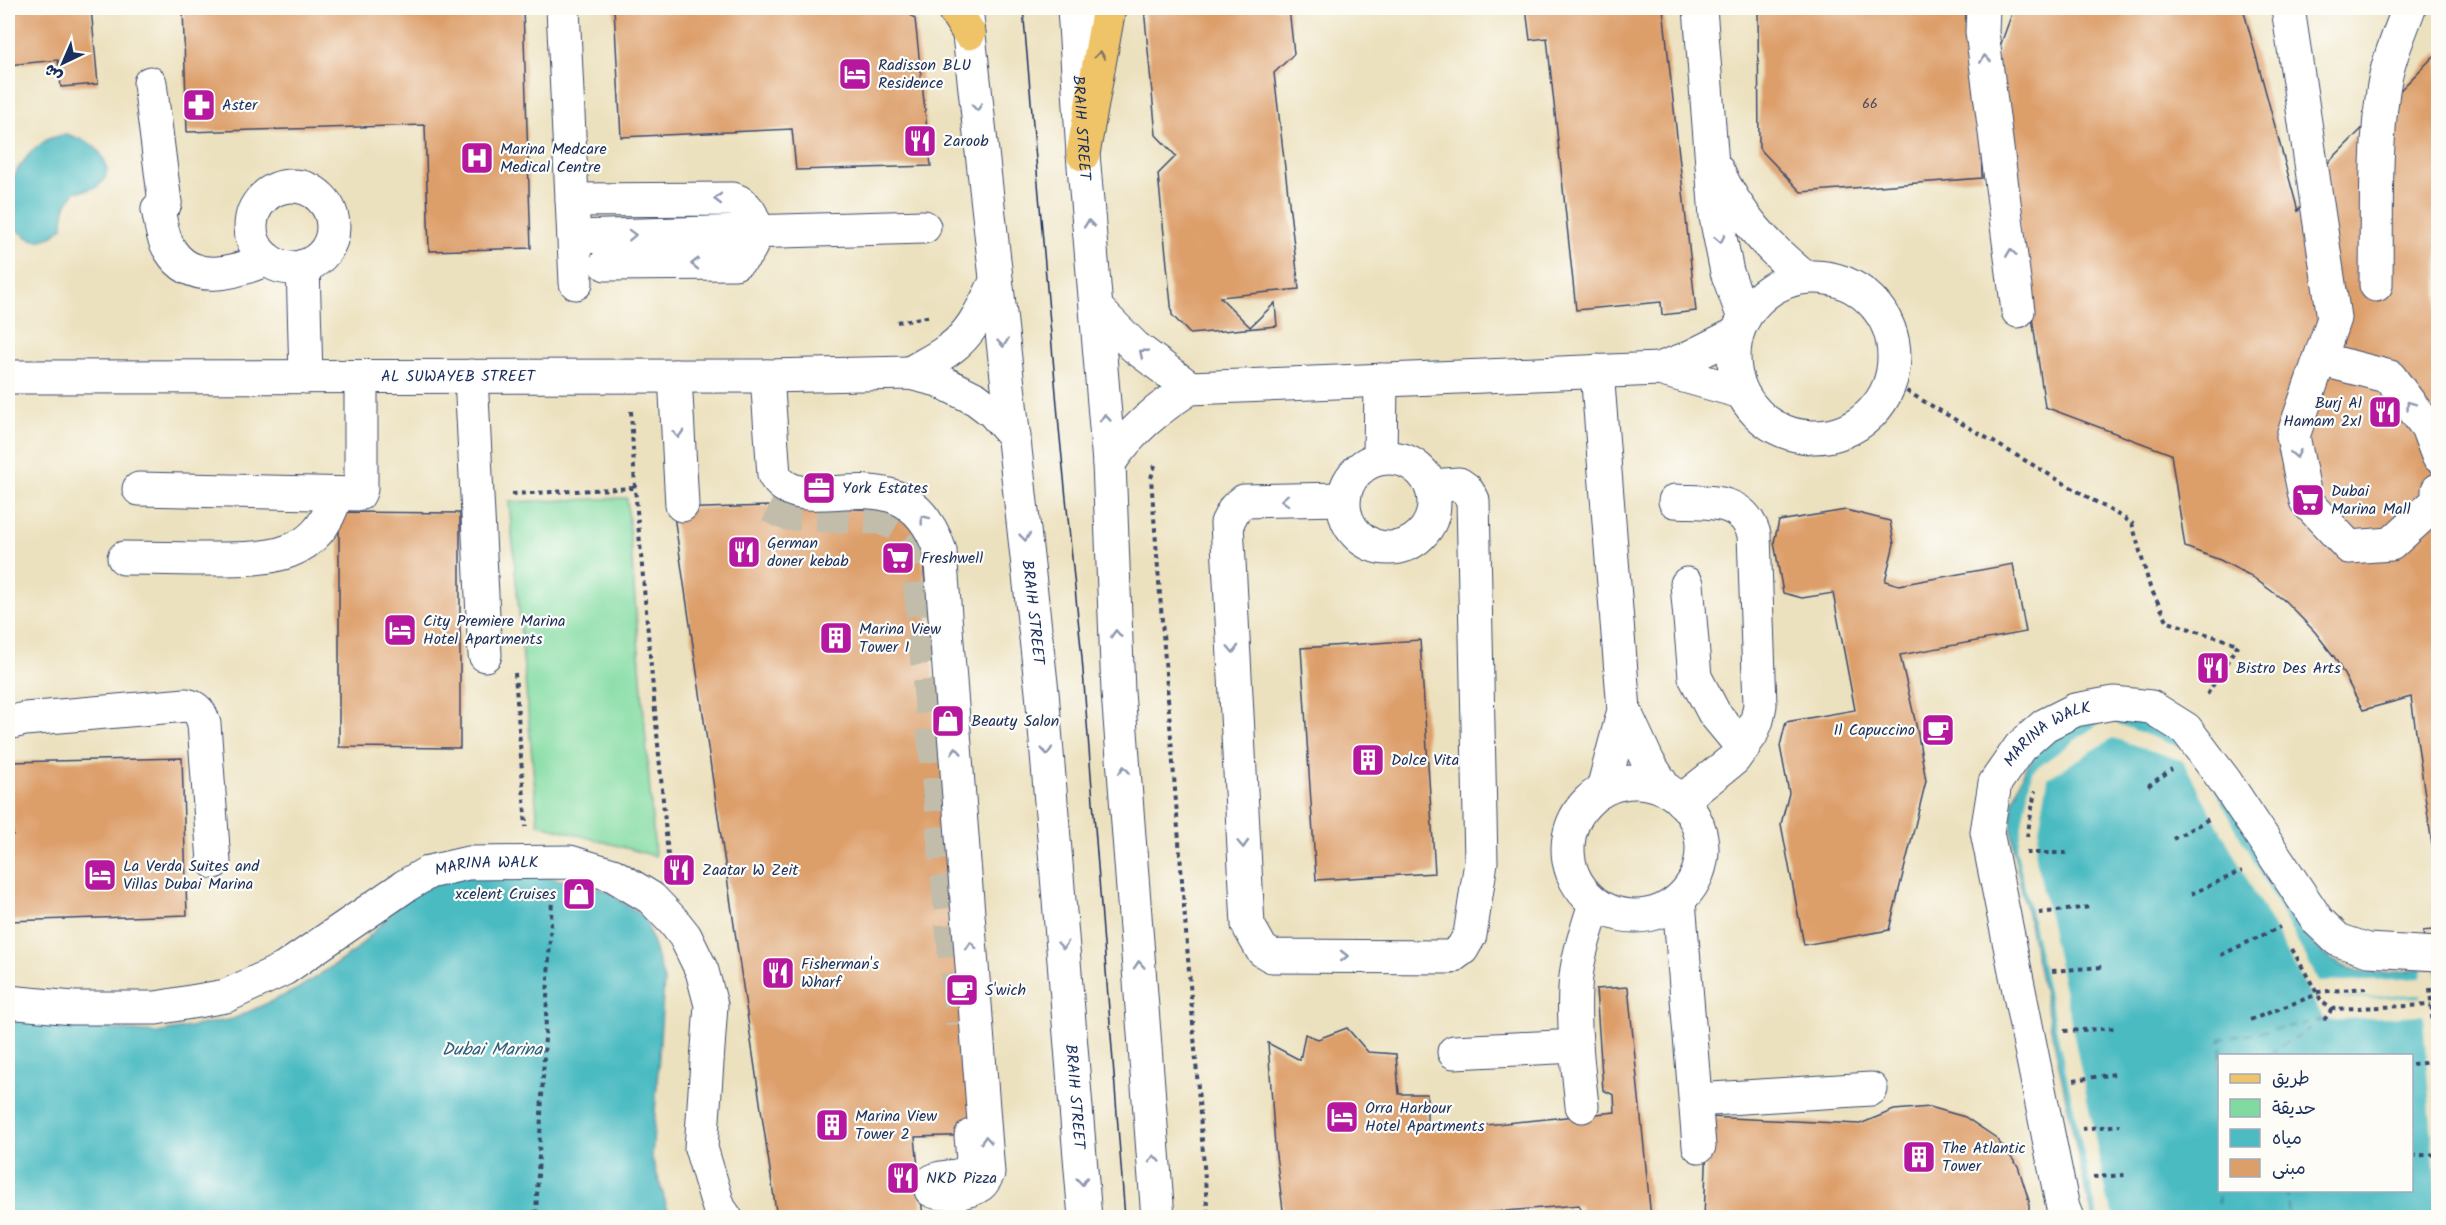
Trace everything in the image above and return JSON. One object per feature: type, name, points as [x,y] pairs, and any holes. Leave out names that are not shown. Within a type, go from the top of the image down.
[{"type":"main road","points":[[1083,154],[1109,8]]},
{"type":"street","points":[[563,8],[576,283]]},
{"type":"street","name":"BRAIH STREET","points":[[1074,8],[1083,154],[1109,464],[1118,692],[1158,1218]]},
{"type":"street","points":[[1700,8],[1716,217],[1720,245],[1739,326]]},
{"type":"street","points":[[1983,8],[1982,32],[2018,311]]},
{"type":"street","points":[[2288,8],[2334,318],[2293,436],[2306,501],[2349,547],[2391,544],[2438,501],[2439,490]]},
{"type":"street","points":[[2376,285],[2379,131],[2383,90],[2393,49],[2409,8]]},
{"type":"street","name":"BRAIH STREET","points":[[963,16],[1014,436],[1042,692],[1085,1218]]},
{"type":"street","points":[[150,83],[165,203],[158,209],[163,233],[170,250],[182,264],[198,272],[216,275],[279,261],[296,377]]},
{"type":"street","points":[[1712,160],[1745,220],[1767,245],[1803,276]]},
{"type":"street","points":[[572,200],[733,199],[749,207],[753,214],[753,243],[743,259],[735,263],[606,264]]},
{"type":"street","points":[[574,237],[924,227]]},
{"type":"street","points":[[1803,276],[1831,277],[1856,287],[1876,305],[1890,328],[1895,355],[1891,382],[1878,406],[1858,424],[1833,435],[1806,437],[1779,430],[1757,414],[1741,392],[1734,374],[1733,354],[1739,326],[1757,298],[1779,283],[1803,276]]},
{"type":"street","name":"AL SUWAYEB STREET","points":[[910,373],[952,348],[967,333],[979,316],[996,282]]},
{"type":"street","points":[[1097,309],[1136,347],[1190,388]]},
{"type":"street","points":[[1659,369],[1686,359],[1739,326]]},
{"type":"street","points":[[2320,359],[2390,377],[2427,427],[2439,456]]},
{"type":"street","points":[[1109,464],[1141,423],[1160,407],[1190,388],[1659,369],[1741,392]]},
{"type":"street","points":[[1597,371],[1624,710],[1604,789]]},
{"type":"street","name":"AL SUWAYEB STREET","points":[[8,377],[687,376],[910,373],[938,380],[976,399],[993,412],[1014,436]]},
{"type":"street","points":[[759,375],[754,480],[759,494],[770,506]]},
{"type":"street","points":[[759,375],[774,475],[779,484],[796,493],[874,491],[904,500],[916,510],[935,536],[940,551],[988,1173],[981,1185],[973,1188],[936,1193],[931,1190],[932,1180],[958,1177],[969,1171],[973,1160],[971,1136]]},
{"type":"street","points":[[471,376],[486,655]]},
{"type":"street","points":[[687,376],[693,504]]},
{"type":"street","points":[[139,489],[356,495],[361,492],[361,377]]},
{"type":"street","points":[[1380,458],[1381,380]]},
{"type":"street","points":[[1380,458],[1396,458],[1410,462],[1423,472],[1431,486],[1434,506],[1429,526],[1415,541],[1396,548],[1376,546],[1358,536],[1346,519],[1343,499],[1346,488],[1359,468],[1380,458]]},
{"type":"street","points":[[1343,499],[1244,501],[1234,508],[1227,523],[1248,925],[1262,950],[1272,956],[1451,957],[1462,949],[1470,935],[1481,862],[1473,500],[1459,483],[1431,486]]},
{"type":"street","points":[[124,558],[256,559],[278,555],[296,549],[317,533],[332,510],[336,495]]},
{"type":"street","points":[[1673,794],[1734,759],[1754,728],[1760,705],[1754,534],[1745,515],[1736,508],[1725,504],[1675,501]]},
{"type":"street","points":[[1687,584],[1695,677],[1714,713],[1743,748]]},
{"type":"street","name":"MARINA WALK","points":[[2067,1218],[2062,1208],[1987,832],[1995,783],[2020,747],[2045,725],[2075,710],[2114,703],[2151,707],[2186,729],[2226,781],[2318,921],[2338,940],[2368,950],[2432,953]]},
{"type":"street","points":[[8,723],[25,719],[193,706],[199,711],[204,724],[214,862]]},
{"type":"street","points":[[1624,710],[1644,754],[1673,794],[1696,819],[1702,840],[1701,863],[1694,884],[1679,902],[1659,913],[1637,917],[1615,914],[1595,903],[1579,887],[1569,866],[1568,844],[1573,822],[1586,803],[1604,789],[1623,783],[1643,782],[1673,794]]},
{"type":"street","name":"MARINA WALK","points":[[8,1002],[73,1008],[156,1008],[226,996],[284,969],[429,872],[468,863],[570,862],[613,875],[651,898],[685,936],[702,971],[711,1005],[701,1148],[719,1208],[726,1218]]},
{"type":"street","points":[[1679,902],[1699,1146]]},
{"type":"street","points":[[1582,1106],[1576,1046],[1575,989],[1580,951],[1595,903]]},
{"type":"street","points":[[1454,1052],[1576,1046]]},
{"type":"street","points":[[1696,1100],[1871,1089]]},
{"type":"path","points":[[629,376],[634,488],[674,922]]},
{"type":"path","points":[[1891,382],[2132,523],[2150,587],[2168,622],[2238,644],[2186,729]]},
{"type":"path","points":[[1156,461],[1151,478],[1208,1218]]},
{"type":"path","points":[[501,495],[634,488]]},
{"type":"path","points":[[2148,786],[2174,767]]},
{"type":"path","points":[[2026,863],[2024,853],[2035,790]]},
{"type":"path","points":[[2173,839],[2212,817]]},
{"type":"path","points":[[2035,853],[2067,853]]},
{"type":"path","points":[[2191,894],[2242,872]]},
{"type":"path","points":[[536,1214],[553,895]]},
{"type":"path","points":[[2048,912],[2091,907]]},
{"type":"path","points":[[2275,917],[2286,937]]},
{"type":"path","points":[[2221,955],[2274,930]]},
{"type":"path","points":[[2291,947],[2322,1002],[2332,1009],[2432,1005]]},
{"type":"path","points":[[2432,953],[2432,1005],[2439,1095]]},
{"type":"path","points":[[2060,970],[2102,967]]},
{"type":"path","points":[[2048,971],[2050,981]]},
{"type":"path","points":[[2250,1020],[2318,994]]},
{"type":"path","points":[[2324,1020],[2332,1009]]},
{"type":"path","points":[[2058,1022],[2063,1041]]},
{"type":"path","points":[[2073,1031],[2117,1028]]},
{"type":"path","points":[[2413,1064],[2436,1062]]},
{"type":"path","points":[[2070,1071],[2073,1090]]},
{"type":"path","points":[[2072,1080],[2115,1074]]},
{"type":"path","points":[[2079,1119],[2082,1139]]},
{"type":"path","points":[[2080,1129],[2120,1125]]},
{"type":"path","points":[[2413,1156],[2439,1154]]},
{"type":"path","points":[[2089,1168],[2093,1189]]},
{"type":"path","points":[[2091,1177],[2126,1175]]},
{"type":"green space","points":[[627,498],[655,856],[538,824],[509,502]]},
{"type":"water","points":[[66,134],[84,140],[96,148],[104,161],[106,175],[99,185],[76,191],[72,195],[65,208],[63,227],[48,238],[34,240],[8,221],[8,189],[18,169],[31,152],[48,139]]},
{"type":"water","points":[[2158,717],[2219,776],[2296,924],[2312,943],[2328,957],[2343,966],[2358,971],[2375,973],[2438,967],[2438,1217],[2094,1218],[2086,1193],[2015,857],[2011,821],[2013,801],[2025,769],[2043,746],[2083,720]]},
{"type":"water","name":"Dubai Marina","points":[[533,874],[605,890],[645,918],[664,980],[652,1158],[670,1217],[8,1217],[8,1014],[62,1025],[157,1033],[233,1019],[296,990],[354,952],[407,897],[449,878]]},
{"type":"pier","points":[[2105,719],[2195,753],[2319,982],[2421,978],[2422,969],[2436,968],[2438,1217],[2423,1015],[2324,1020],[2183,761],[2113,738],[2048,778],[2035,853],[2106,1197],[2115,1217],[2098,1217],[2017,850],[2032,771]],"holes":[[[2421,994],[2421,997],[2329,999]]]},
{"type":"building","points":[[8,8],[91,8],[98,84],[61,87],[58,60],[8,65]]},
{"type":"building","points":[[183,8],[523,8],[531,248],[429,251],[425,125],[187,132]]},
{"type":"building","points":[[614,8],[903,8],[915,19],[931,166],[796,170],[792,129],[621,137]]},
{"type":"building","points":[[1144,8],[1289,8],[1294,54],[1274,73],[1299,289],[1220,297],[1250,327],[1275,303],[1277,326],[1190,334],[1172,315],[1158,174],[1176,156],[1156,135]]},
{"type":"building","points":[[1526,8],[1663,8],[1696,311],[1662,315],[1661,302],[1576,310],[1547,38],[1530,40]]},
{"type":"building","points":[[1758,8],[1974,8],[1979,60],[1982,178],[1801,192],[1759,148]]},
{"type":"building","points":[[2014,8],[2243,8],[2298,211],[2324,167],[2438,52],[2438,887],[2411,697],[2363,710],[2335,658],[2315,632],[2285,601],[2251,576],[2220,560],[2185,547],[2171,454],[2045,407],[1995,60]]},
{"type":"building","points":[[769,506],[890,510],[920,530],[978,1135],[915,1137],[923,1218],[777,1218],[673,509]]},
{"type":"building","points":[[1846,510],[1890,521],[1894,544],[1885,581],[1899,585],[2013,564],[2026,632],[1900,655],[1926,781],[1889,930],[1804,945],[1781,824],[1789,793],[1780,746],[1786,722],[1855,710],[1833,593],[1802,598],[1783,593],[1774,542],[1779,521]]},
{"type":"building","name":"City Premiere Marina Hotel Apartments","points":[[339,512],[460,513],[460,748],[339,747]]},
{"type":"building","name":"Dolce Vita","points":[[1420,640],[1435,873],[1316,880],[1301,648]]},
{"type":"building","name":"La Verda Suites and Villas Dubai Marina","points":[[182,758],[187,915],[8,921],[8,835],[13,835],[10,762]]},
{"type":"building","points":[[2432,930],[2433,938],[2424,939],[2423,931]]},
{"type":"building","points":[[1628,987],[1651,1218],[1584,1217],[1579,1205],[1421,1218],[1284,1218],[1275,1147],[1268,1043],[1300,1060],[1305,1034],[1318,1039],[1347,1028],[1368,1052],[1396,1054],[1399,1094],[1427,1094],[1427,1131],[1615,1112],[1614,1095],[1603,1090],[1596,989]]},
{"type":"building","name":"The Atlantic Tower","points":[[1930,1107],[1965,1117],[1995,1137],[2018,1166],[2029,1201],[2029,1218],[1704,1218],[1708,1117],[1860,1124],[1894,1110]]},
{"type":"ferry route","points":[[2273,1054],[2273,1051],[2323,1020]]},
{"type":"ferry route","points":[[2221,1054],[2221,1039],[2324,1020]]},
{"type":"ferry route","points":[[2218,1218],[2219,1192]]},
{"type":"ferry route","points":[[2287,1192],[2289,1218]]},
{"type":"tunnel","points":[[769,506],[787,514],[879,518],[902,528],[916,548],[961,1024]]},
{"type":"tram line","points":[[1023,8],[1059,428],[1082,658],[1125,1218]]},
{"type":"place","name":"Radisson BLU Residence","points":[[855,74]]},
{"type":"place","name":"Aster","points":[[199,105]]},
{"type":"place","name":"Zaroob","points":[[920,141]]},
{"type":"place","name":"Marina Medcare Medical Centre","points":[[477,158]]},
{"type":"place","name":"Burj Al Hamam 2x1","points":[[2385,412]]},
{"type":"place","name":"York Estates","points":[[819,488]]},
{"type":"place","name":"Dubai Marina Mall","points":[[2308,500]]},
{"type":"place","name":"German doner kebab","points":[[744,552]]},
{"type":"place","name":"Freshwell","points":[[898,558]]},
{"type":"place","name":"City Premiere Marina Hotel Apartments","points":[[400,630]]},
{"type":"place","name":"Marina View Tower 1","points":[[836,638]]},
{"type":"place","name":"Bistro Des Arts","points":[[2213,668]]},
{"type":"place","name":"Beauty Salon","points":[[948,721]]},
{"type":"place","name":"Il Capuccino","points":[[1938,730]]},
{"type":"place","name":"Dolce Vita","points":[[1368,760]]},
{"type":"place","name":"Zaatar W Zeit","points":[[679,870]]},
{"type":"place","name":"La Verda Suites and Villas Dubai Marina","points":[[100,875]]},
{"type":"place","name":"xcelent Cruises","points":[[579,894]]},
{"type":"place","name":"Fisherman's Wharf","points":[[778,973]]},
{"type":"place","name":"S'wich","points":[[962,990]]},
{"type":"place","name":"Orra Harbour Hotel Apartments","points":[[1342,1117]]},
{"type":"place","name":"Marina View Tower 2","points":[[832,1125]]},
{"type":"place","name":"The Atlantic Tower","points":[[1919,1157]]},
{"type":"place","name":"NKD Pizza","points":[[903,1178]]}]
